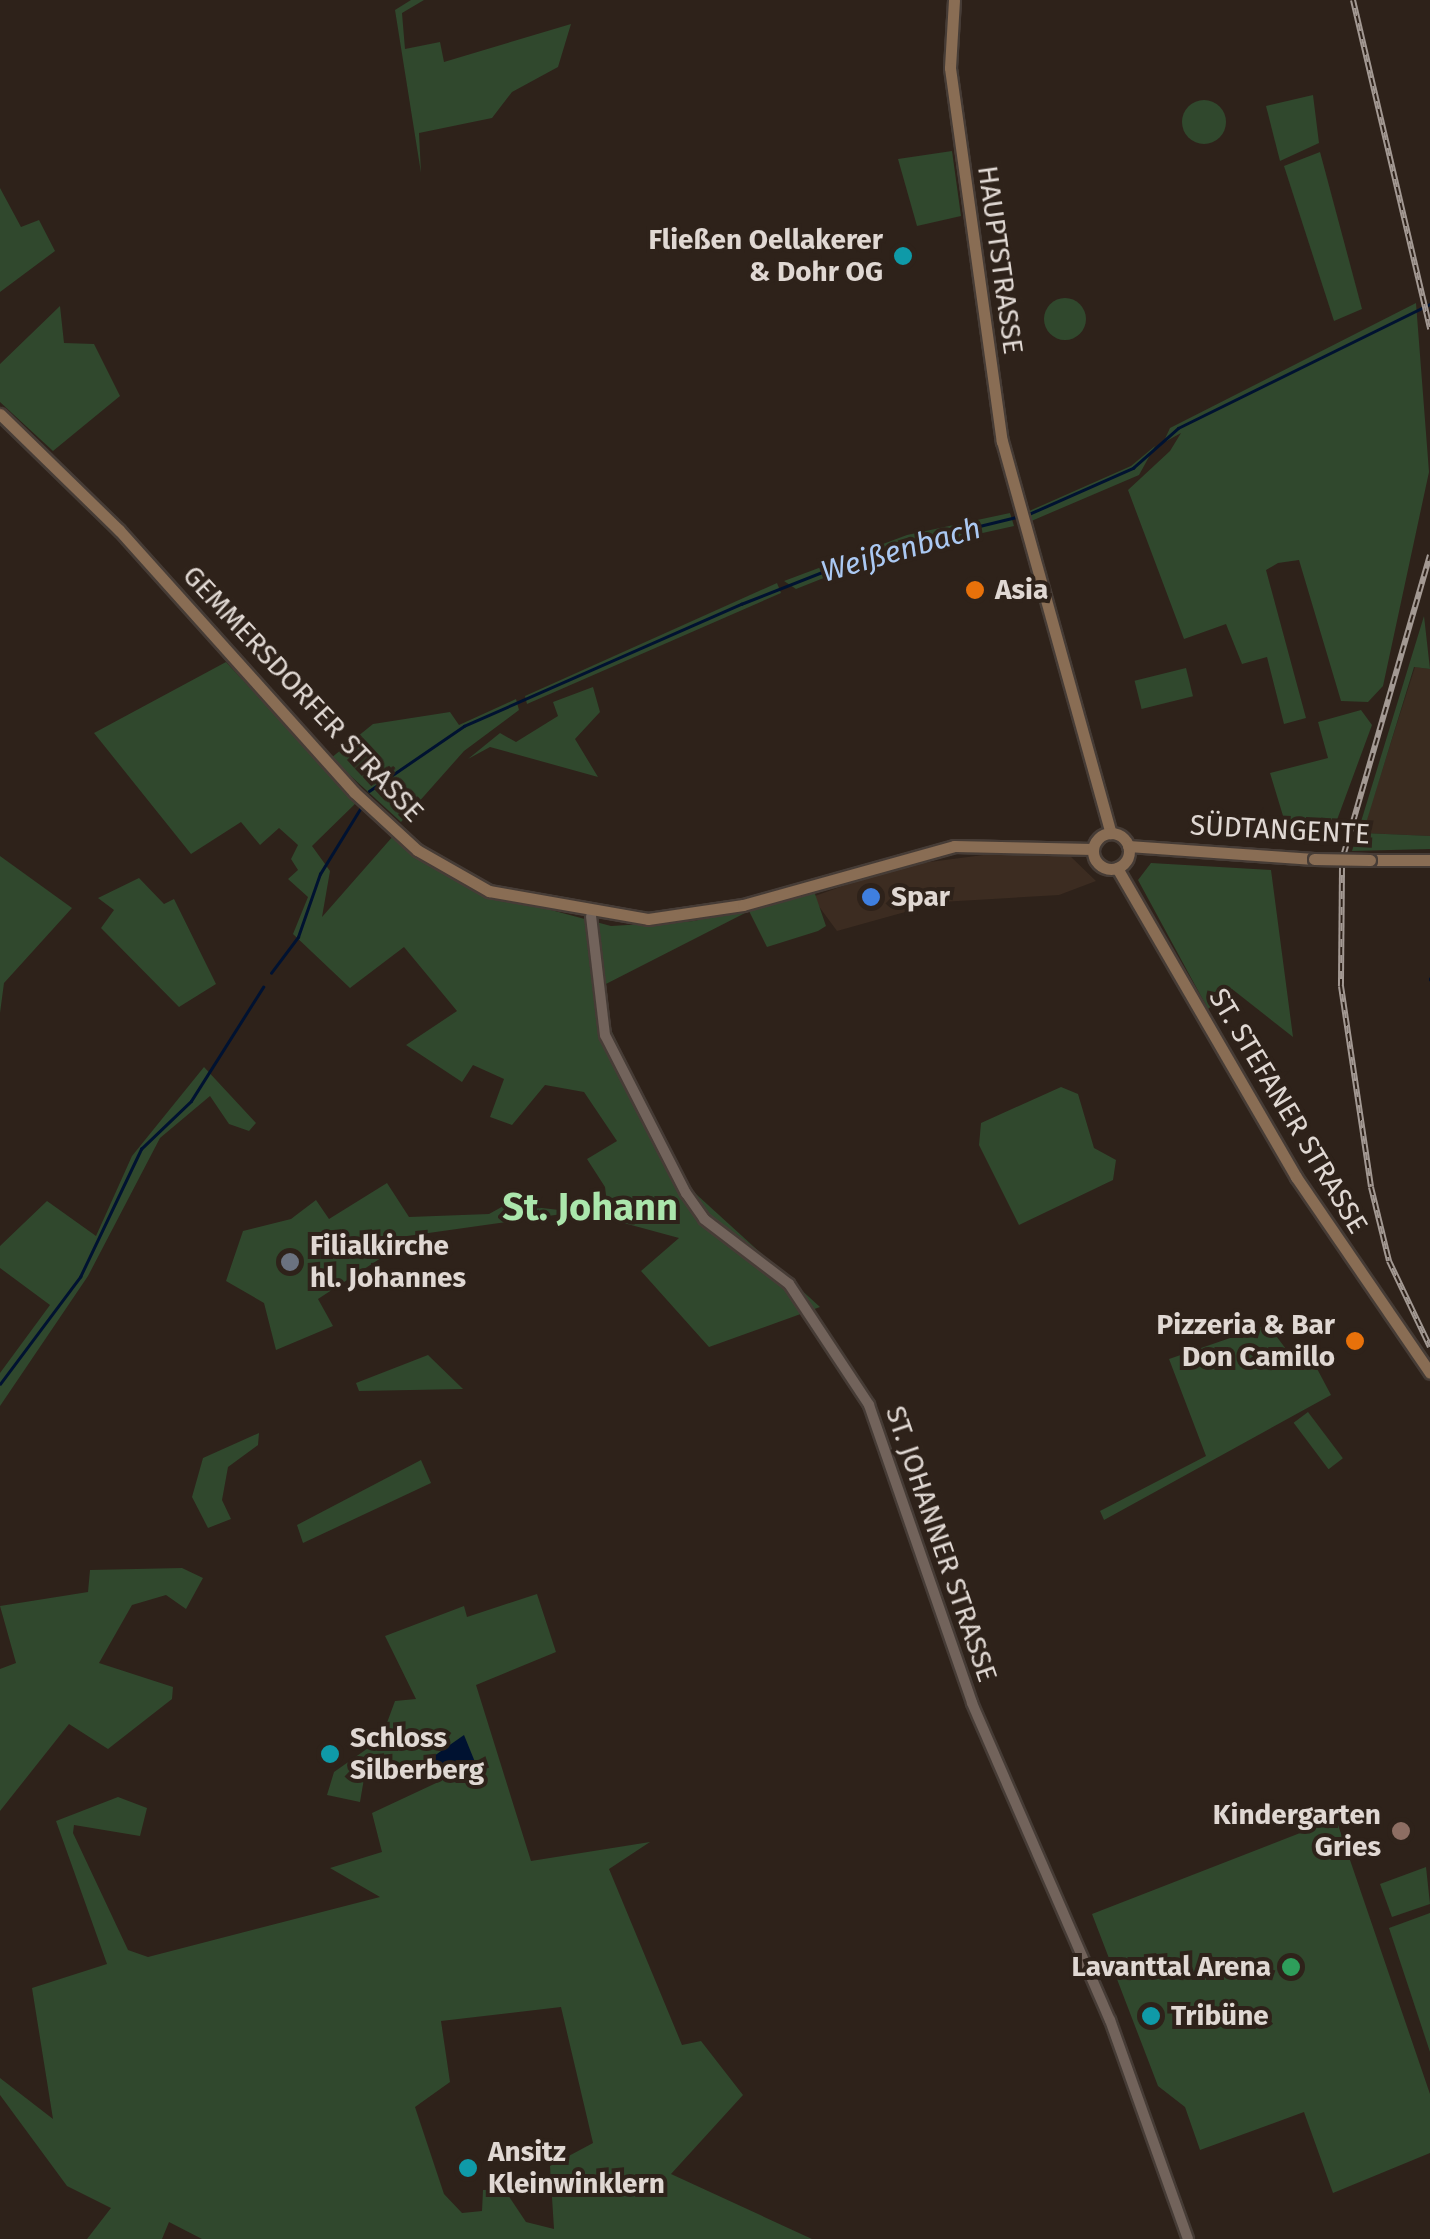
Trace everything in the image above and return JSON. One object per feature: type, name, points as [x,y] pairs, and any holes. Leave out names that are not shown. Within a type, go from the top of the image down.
[{"type":"main road","name":"HAUPTSTRASSE","points":[[954,0],[950,68],[963,180],[1020,518],[1111,833]]},
{"type":"main road","name":"GEMMERSDORFER STRASSE","points":[[0,414],[397,833],[489,891],[590,916],[648,919],[743,905],[954,846],[1093,849]]},
{"type":"main road","points":[[1111,833],[1128,846],[1118,868],[1102,867],[1093,849],[1111,833]]},
{"type":"main road","name":"SÜDTANGENTE","points":[[1128,846],[1314,859],[1430,860]]},
{"type":"main road","name":"ST. STEFANER STRASSE","points":[[1118,868],[1296,1177],[1430,1372]]},
{"type":"street","name":"ST. JOHANNER STRASSE","points":[[590,916],[605,1036],[658,1144],[704,1220],[808,1306],[869,1405],[961,1673],[1110,2020],[1188,2239]]},
{"type":"shaded area","points":[[1415,667],[1430,669],[1430,836],[1362,833]]},
{"type":"shaded area","points":[[1014,851],[1068,854],[1096,881],[1059,895],[941,902],[837,931],[812,897],[899,866]]},
{"type":"green space","points":[[411,0],[424,0],[402,13],[405,49],[440,42],[444,62],[571,24],[558,67],[512,92],[492,118],[419,133],[421,173],[395,10]]},
{"type":"green space","points":[[1313,95],[1319,143],[1280,161],[1266,106]]},
{"type":"green space","points":[[1204,100],[1219,107],[1226,122],[1219,137],[1204,144],[1189,137],[1182,122],[1189,107]]},
{"type":"green space","points":[[952,151],[961,216],[917,226],[898,159]]},
{"type":"green space","points":[[1320,152],[1362,309],[1334,321],[1284,166]]},
{"type":"green space","points":[[0,188],[21,227],[39,220],[55,251],[0,292]]},
{"type":"green space","points":[[1065,298],[1080,304],[1086,319],[1080,334],[1065,340],[1050,334],[1044,319],[1050,304]]},
{"type":"green space","points":[[1416,303],[1429,472],[1383,686],[1368,702],[1341,701],[1299,560],[1278,563],[1266,570],[1306,718],[1284,724],[1267,657],[1242,664],[1226,624],[1184,639],[1128,490],[1170,451],[1181,433],[1163,443],[1170,428]]},
{"type":"green space","points":[[60,306],[64,343],[94,344],[120,396],[53,451],[0,402],[0,364]]},
{"type":"green space","points":[[1155,446],[1139,475],[1029,522],[1027,512],[1131,466]]},
{"type":"green space","points":[[1010,513],[1014,526],[879,556],[796,589],[784,581],[907,535]]},
{"type":"green space","points":[[777,583],[781,593],[527,704],[525,696]]},
{"type":"green space","points":[[1424,616],[1430,669],[1414,667],[1363,833],[1430,836],[1430,849],[1352,851]]},
{"type":"green space","points":[[226,662],[357,802],[312,846],[330,871],[322,917],[394,835],[495,895],[611,926],[694,921],[814,891],[826,926],[818,931],[767,947],[749,911],[602,986],[612,1032],[685,1184],[820,1307],[709,1347],[641,1271],[679,1238],[609,1219],[605,1187],[587,1159],[617,1141],[584,1092],[545,1085],[512,1125],[490,1117],[504,1079],[473,1065],[462,1082],[406,1045],[457,1011],[404,947],[350,988],[293,934],[308,897],[288,879],[298,870],[291,859],[298,845],[279,828],[260,845],[241,822],[191,854],[94,733]]},
{"type":"green space","points":[[1186,668],[1193,696],[1142,709],[1135,681]]},
{"type":"green space","points":[[593,687],[600,712],[575,739],[598,777],[490,747],[468,759],[500,733],[516,742],[558,716],[553,702]]},
{"type":"green space","points":[[516,699],[519,710],[464,751],[401,822],[331,758],[373,724],[450,712],[459,725]]},
{"type":"green space","points":[[1361,710],[1372,725],[1334,828],[1287,829],[1270,773],[1328,758],[1318,722]]},
{"type":"green space","points":[[0,856],[72,908],[4,983],[0,1013]]},
{"type":"green space","points":[[1151,863],[1271,870],[1293,1037],[1232,989],[1208,1009],[1138,880]]},
{"type":"green space","points":[[139,878],[164,904],[174,899],[216,984],[179,1007],[101,928],[114,910],[98,898]]},
{"type":"green space","points":[[204,1067],[256,1123],[249,1131],[229,1124],[210,1096],[160,1138],[88,1276],[0,1406],[0,1373],[50,1305],[0,1268],[0,1246],[47,1201],[96,1236],[132,1156]]},
{"type":"green space","points":[[1061,1087],[1078,1094],[1094,1148],[1116,1160],[1113,1180],[1019,1225],[979,1145],[981,1123]]},
{"type":"green space","points":[[387,1183],[409,1217],[489,1214],[507,1204],[576,1212],[386,1239],[381,1258],[318,1299],[333,1326],[276,1350],[264,1303],[226,1281],[243,1231],[291,1219],[316,1200],[329,1219]]},
{"type":"green space","points":[[1268,1325],[1301,1369],[1314,1363],[1331,1395],[1104,1520],[1100,1511],[1206,1456],[1169,1359]]},
{"type":"green space","points":[[428,1355],[463,1389],[359,1391],[356,1383]]},
{"type":"green space","points":[[1308,1412],[1343,1458],[1329,1469],[1294,1423]]},
{"type":"green space","points":[[259,1433],[258,1445],[228,1467],[222,1500],[231,1519],[208,1528],[192,1497],[203,1458]]},
{"type":"green space","points":[[421,1460],[431,1483],[303,1543],[297,1525]]},
{"type":"green space","points":[[182,1568],[203,1578],[186,1609],[166,1595],[132,1605],[99,1663],[173,1687],[172,1699],[108,1749],[69,1724],[0,1811],[0,1669],[16,1663],[0,1606],[88,1592],[90,1570]]},
{"type":"green space","points":[[537,1594],[556,1652],[476,1685],[531,1861],[650,1842],[609,1869],[682,2045],[701,2041],[743,2095],[671,2174],[812,2239],[202,2239],[169,2222],[162,2239],[87,2239],[111,2208],[67,2186],[0,2095],[0,2078],[53,2119],[32,1988],[107,1964],[56,1821],[118,1797],[147,1808],[140,1836],[74,1825],[73,1833],[128,1950],[148,1957],[380,1897],[330,1868],[382,1852],[372,1813],[449,1777],[389,1760],[366,1767],[360,1802],[327,1795],[334,1772],[381,1739],[395,1701],[416,1699],[385,1636],[464,1606],[467,1617]],"holes":[[[561,2007],[593,2143],[550,2166],[554,2229],[526,2222],[504,2189],[483,2190],[482,2211],[462,2213],[444,2194],[415,2107],[450,2082],[441,2021]]]},
{"type":"green space","name":"Lavanttal Arena","points":[[1336,1819],[1430,2094],[1430,2153],[1333,2193],[1304,2112],[1200,2150],[1185,2107],[1158,2086],[1092,1914]]},
{"type":"green space","points":[[1426,1867],[1430,1904],[1392,1917],[1380,1884]]},
{"type":"green space","points":[[1430,1913],[1430,2052],[1389,1928]]},
{"type":"water","points":[[464,1735],[477,1767],[434,1762],[434,1756]]},
{"type":"waterway","name":"Weißenbach","points":[[1029,514],[1133,468],[1178,428],[1430,304]]},
{"type":"waterway","name":"Weißenbach","points":[[369,791],[464,726],[741,604],[873,552],[1017,517]]},
{"type":"waterway","name":"Weißenbach","points":[[271,973],[298,937],[320,874],[360,809]]},
{"type":"waterway","name":"Weißenbach","points":[[0,1384],[80,1277],[141,1149],[191,1101],[263,987]]},
{"type":"railway","points":[[1353,0],[1430,329]]},
{"type":"railway","points":[[1344,853],[1430,555]]},
{"type":"railway","points":[[1342,867],[1341,986],[1371,1187],[1389,1261],[1430,1347]]},
{"type":"place","name":"Fließen Oellakerer & Dohr OG","points":[[903,256]]},
{"type":"place","name":"Asia","points":[[975,590]]},
{"type":"place","name":"Spar","points":[[871,897]]},
{"type":"place","name":"Filialkirche hl. Johannes","points":[[290,1262]]},
{"type":"place","name":"Pizzeria & Bar Don Camillo","points":[[1355,1341]]},
{"type":"place","name":"Schloss Silberberg","points":[[330,1754]]},
{"type":"place","name":"Kindergarten Gries","points":[[1401,1831]]},
{"type":"place","name":"Lavanttal Arena","points":[[1291,1967]]},
{"type":"place","name":"Tribüne","points":[[1151,2016]]},
{"type":"place","name":"Ansitz Kleinwinklern","points":[[468,2168]]},
{"type":"district","name":"St. Johann","points":[[590,1208]]}]
